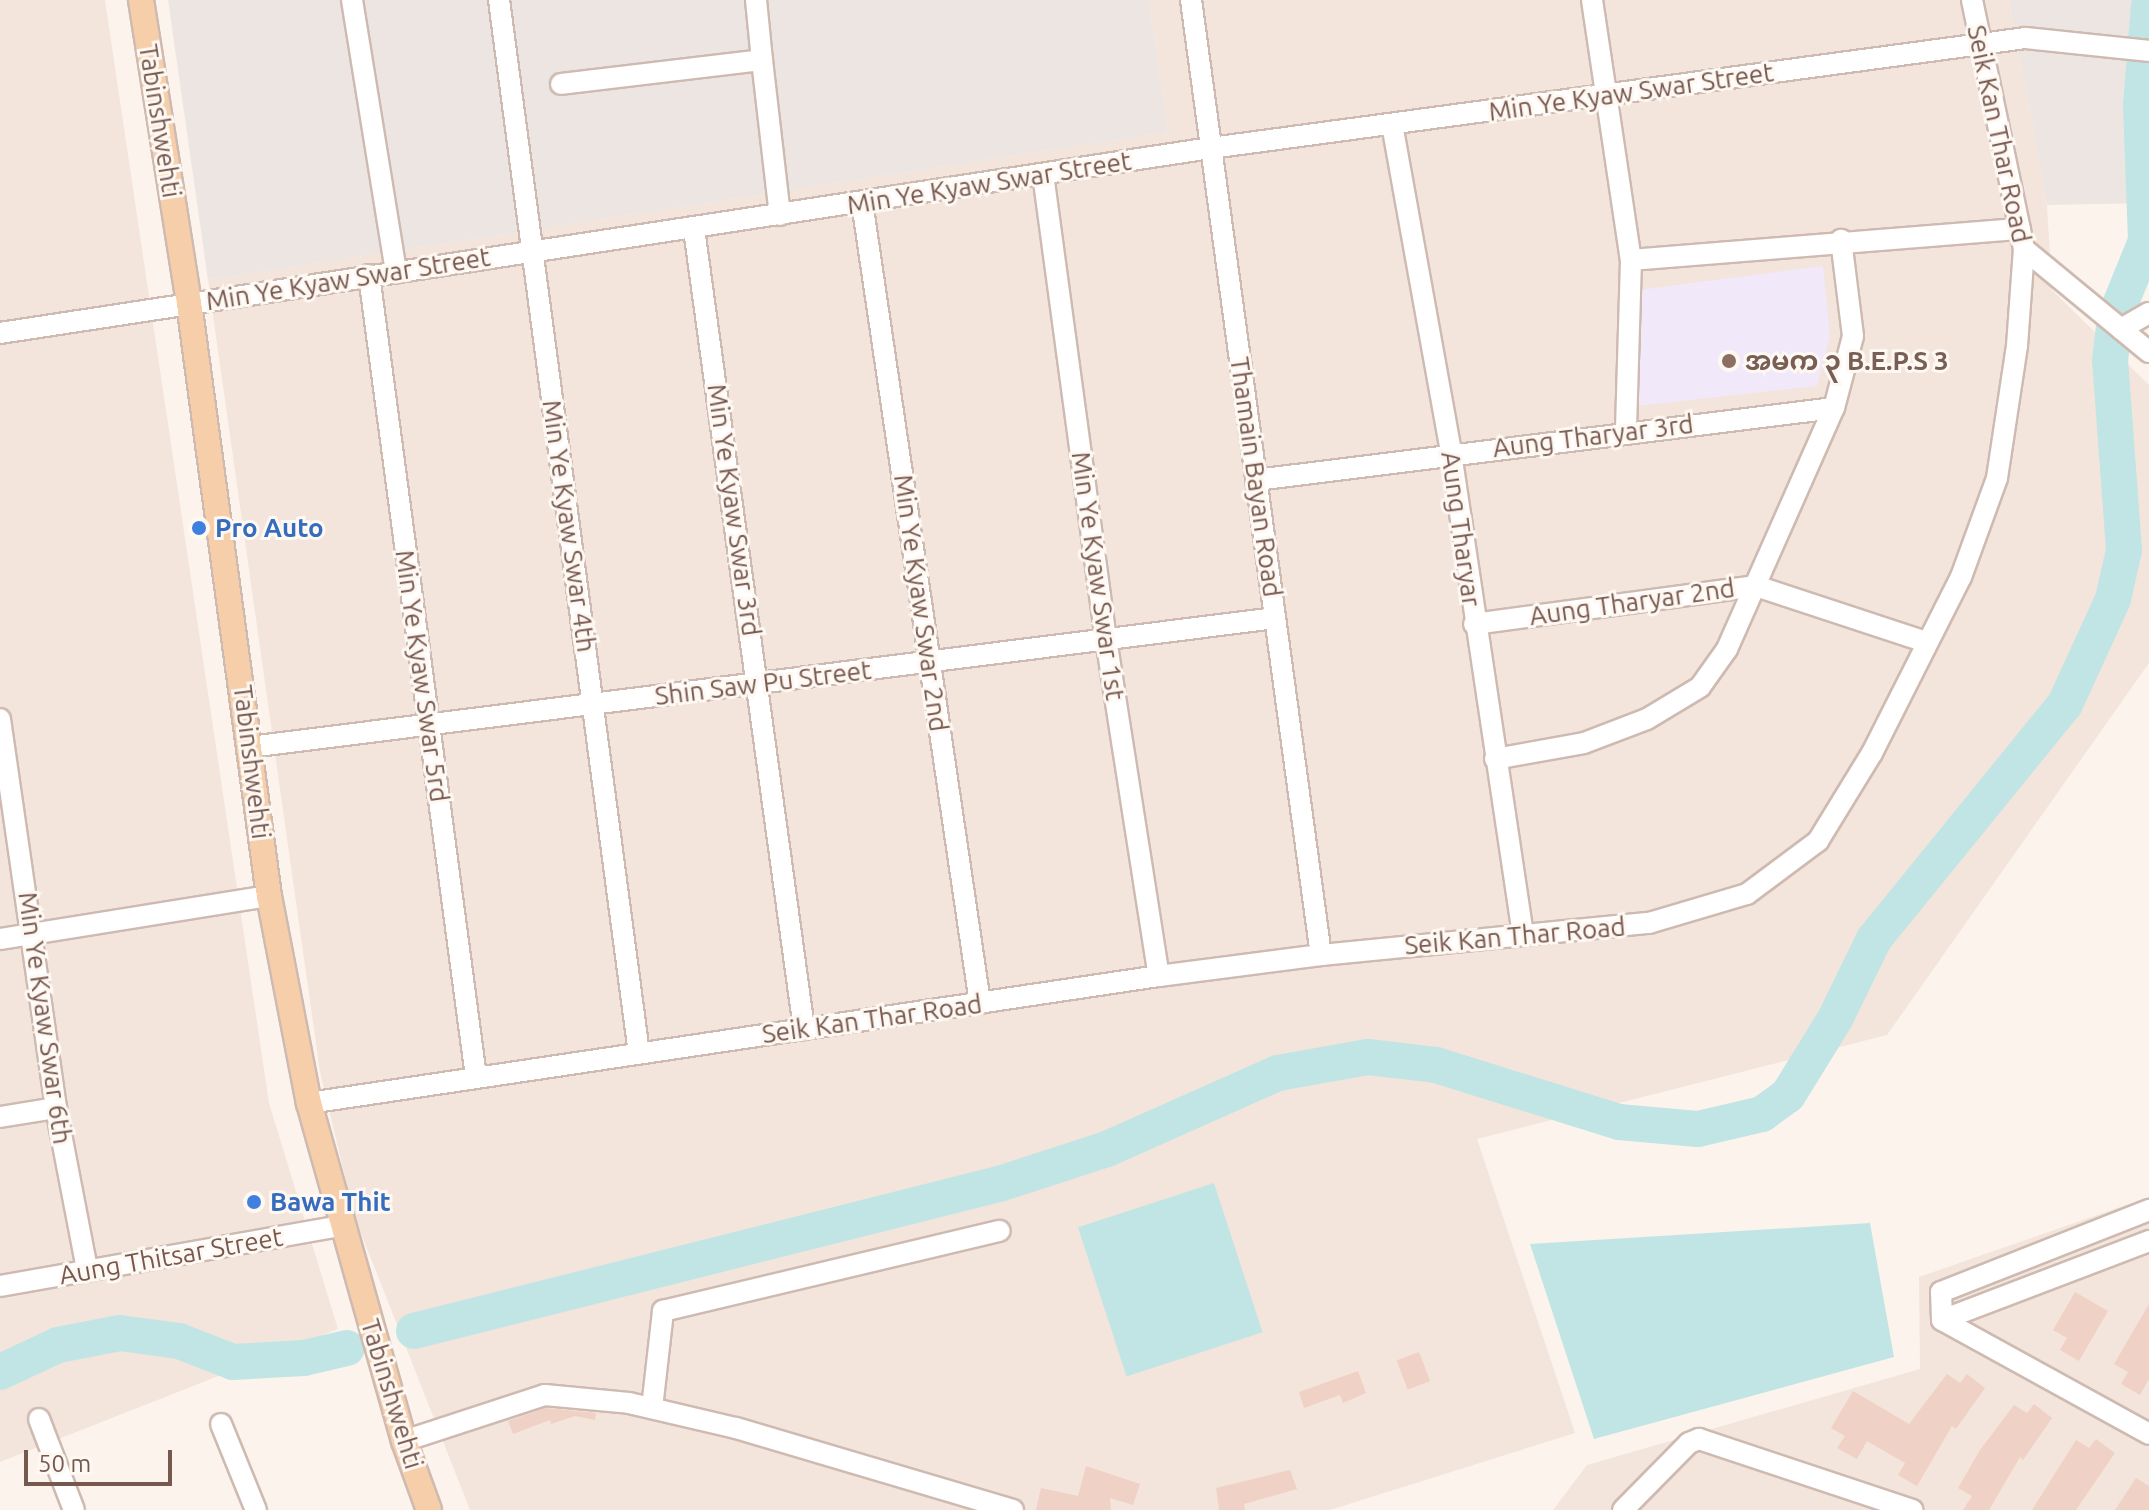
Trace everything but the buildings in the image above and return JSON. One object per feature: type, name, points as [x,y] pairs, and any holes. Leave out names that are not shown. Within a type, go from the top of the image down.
[{"type":"main road","name":"Tabinshwehti","points":[[141,0],[189,303],[269,896],[309,1103],[404,1441],[429,1510]]},
{"type":"street","points":[[352,0],[396,272]]},
{"type":"street","name":"Min Ye Kyaw Swar 4th","points":[[499,0],[639,1053]]},
{"type":"street","points":[[756,0],[780,215]]},
{"type":"street","name":"Thamain Bayan Road","points":[[1191,0],[1321,955]]},
{"type":"street","points":[[1592,0],[1631,260],[1626,432]]},
{"type":"street","name":"Seik Kan Thar Road","points":[[309,1103],[1159,976],[1321,955],[1649,923],[1747,894],[1818,841],[1872,753],[1961,577],[1997,478],[2017,346],[2022,239],[1972,0]]},
{"type":"street","name":"Min Ye Kyaw Swar Street","points":[[0,333],[1211,148],[1980,44],[2026,38],[2149,51]]},
{"type":"street","points":[[561,84],[762,60]]},
{"type":"street","name":"Aung Tharyar","points":[[1392,124],[1451,453],[1474,624],[1523,935]]},
{"type":"street","name":"Min Ye Kyaw Swar 1st","points":[[1043,174],[1106,639],[1159,976]]},
{"type":"street","name":"Min Ye Kyaw Swar 2nd","points":[[862,202],[980,1003]]},
{"type":"street","name":"Min Ye Kyaw Swar 3rd","points":[[694,229],[760,685],[804,1029]]},
{"type":"street","points":[[1631,260],[1841,240],[2022,239],[2149,352]]},
{"type":"street","points":[[1495,759],[1584,743],[1647,719],[1700,687],[1727,649],[1834,408],[1853,336],[1841,240]]},
{"type":"street","name":"Min Ye Kyaw Swar 5rd","points":[[369,275],[476,1077]]},
{"type":"street","points":[[2121,329],[2149,313]]},
{"type":"street","name":"Aung Tharyar 3rd","points":[[1256,480],[1451,453],[1834,408]]},
{"type":"street","name":"Aung Tharyar 2nd","points":[[1474,624],[1756,586],[1926,642]]},
{"type":"street","name":"Shin Saw Pu Street","points":[[250,747],[1275,618]]},
{"type":"street","name":"Min Ye Kyaw Swar 6th","points":[[0,719],[56,1108],[87,1269]]},
{"type":"street","points":[[0,939],[269,896]]},
{"type":"street","points":[[0,1117],[56,1108]]},
{"type":"street","points":[[1942,1320],[1941,1292],[2149,1210]]},
{"type":"street","name":"Aung Thitsar Street","points":[[0,1286],[342,1226]]},
{"type":"street","points":[[652,1408],[663,1311],[1000,1231]]},
{"type":"street","points":[[1942,1320],[2149,1241]]},
{"type":"street","points":[[1942,1320],[2149,1434]]},
{"type":"street","points":[[404,1441],[545,1395],[652,1408],[736,1428],[1013,1510]]},
{"type":"street","points":[[39,1419],[74,1510]]},
{"type":"street","points":[[221,1424],[256,1510]]},
{"type":"street","points":[[1623,1510],[1689,1443],[1699,1439],[1913,1510]]},
{"type":"shaded area","points":[[0,0],[105,0],[269,1103],[338,1329],[0,1462]]},
{"type":"shaded area","points":[[168,0],[1149,0],[1168,132],[208,280]]},
{"type":"shaded area","points":[[1149,0],[2009,0],[2047,205],[2052,290],[2149,385],[2149,663],[1887,1035],[1477,1139],[1575,1433],[1330,1510],[470,1510],[355,1218],[320,1072],[208,280],[1168,132]]},
{"type":"shaded area","points":[[2009,0],[2149,0],[2149,203],[2047,205]]},
{"type":"shaded area","name":"အမက ၃ B.E.P.S 3","points":[[1823,266],[1830,336],[1817,386],[1636,406],[1631,291]]},
{"type":"shaded area","points":[[2149,1197],[2149,1510],[1553,1510],[1587,1465],[1920,1369],[1919,1277]]},
{"type":"water","points":[[1214,1183],[1263,1332],[1127,1377],[1078,1227]]},
{"type":"water","points":[[1870,1223],[1894,1357],[1594,1439],[1530,1244]]},
{"type":"waterway","points":[[414,1331],[999,1184],[1107,1149],[1278,1073],[1368,1057],[1436,1065],[1619,1122],[1698,1129],[1762,1114],[1788,1095],[1835,1019],[1874,939],[2065,704],[2113,599],[2124,550],[2110,361],[2115,317],[2146,241],[2141,105],[2149,6]]},
{"type":"waterway","points":[[0,1372],[58,1345],[120,1333],[179,1341],[233,1362],[304,1358],[347,1348]]},
{"type":"place","name":"အမက ၃ B.E.P.S 3","points":[[1729,361]]},
{"type":"place","name":"Pro Auto","points":[[199,528]]},
{"type":"place","name":"Bawa Thit","points":[[254,1202]]}]
